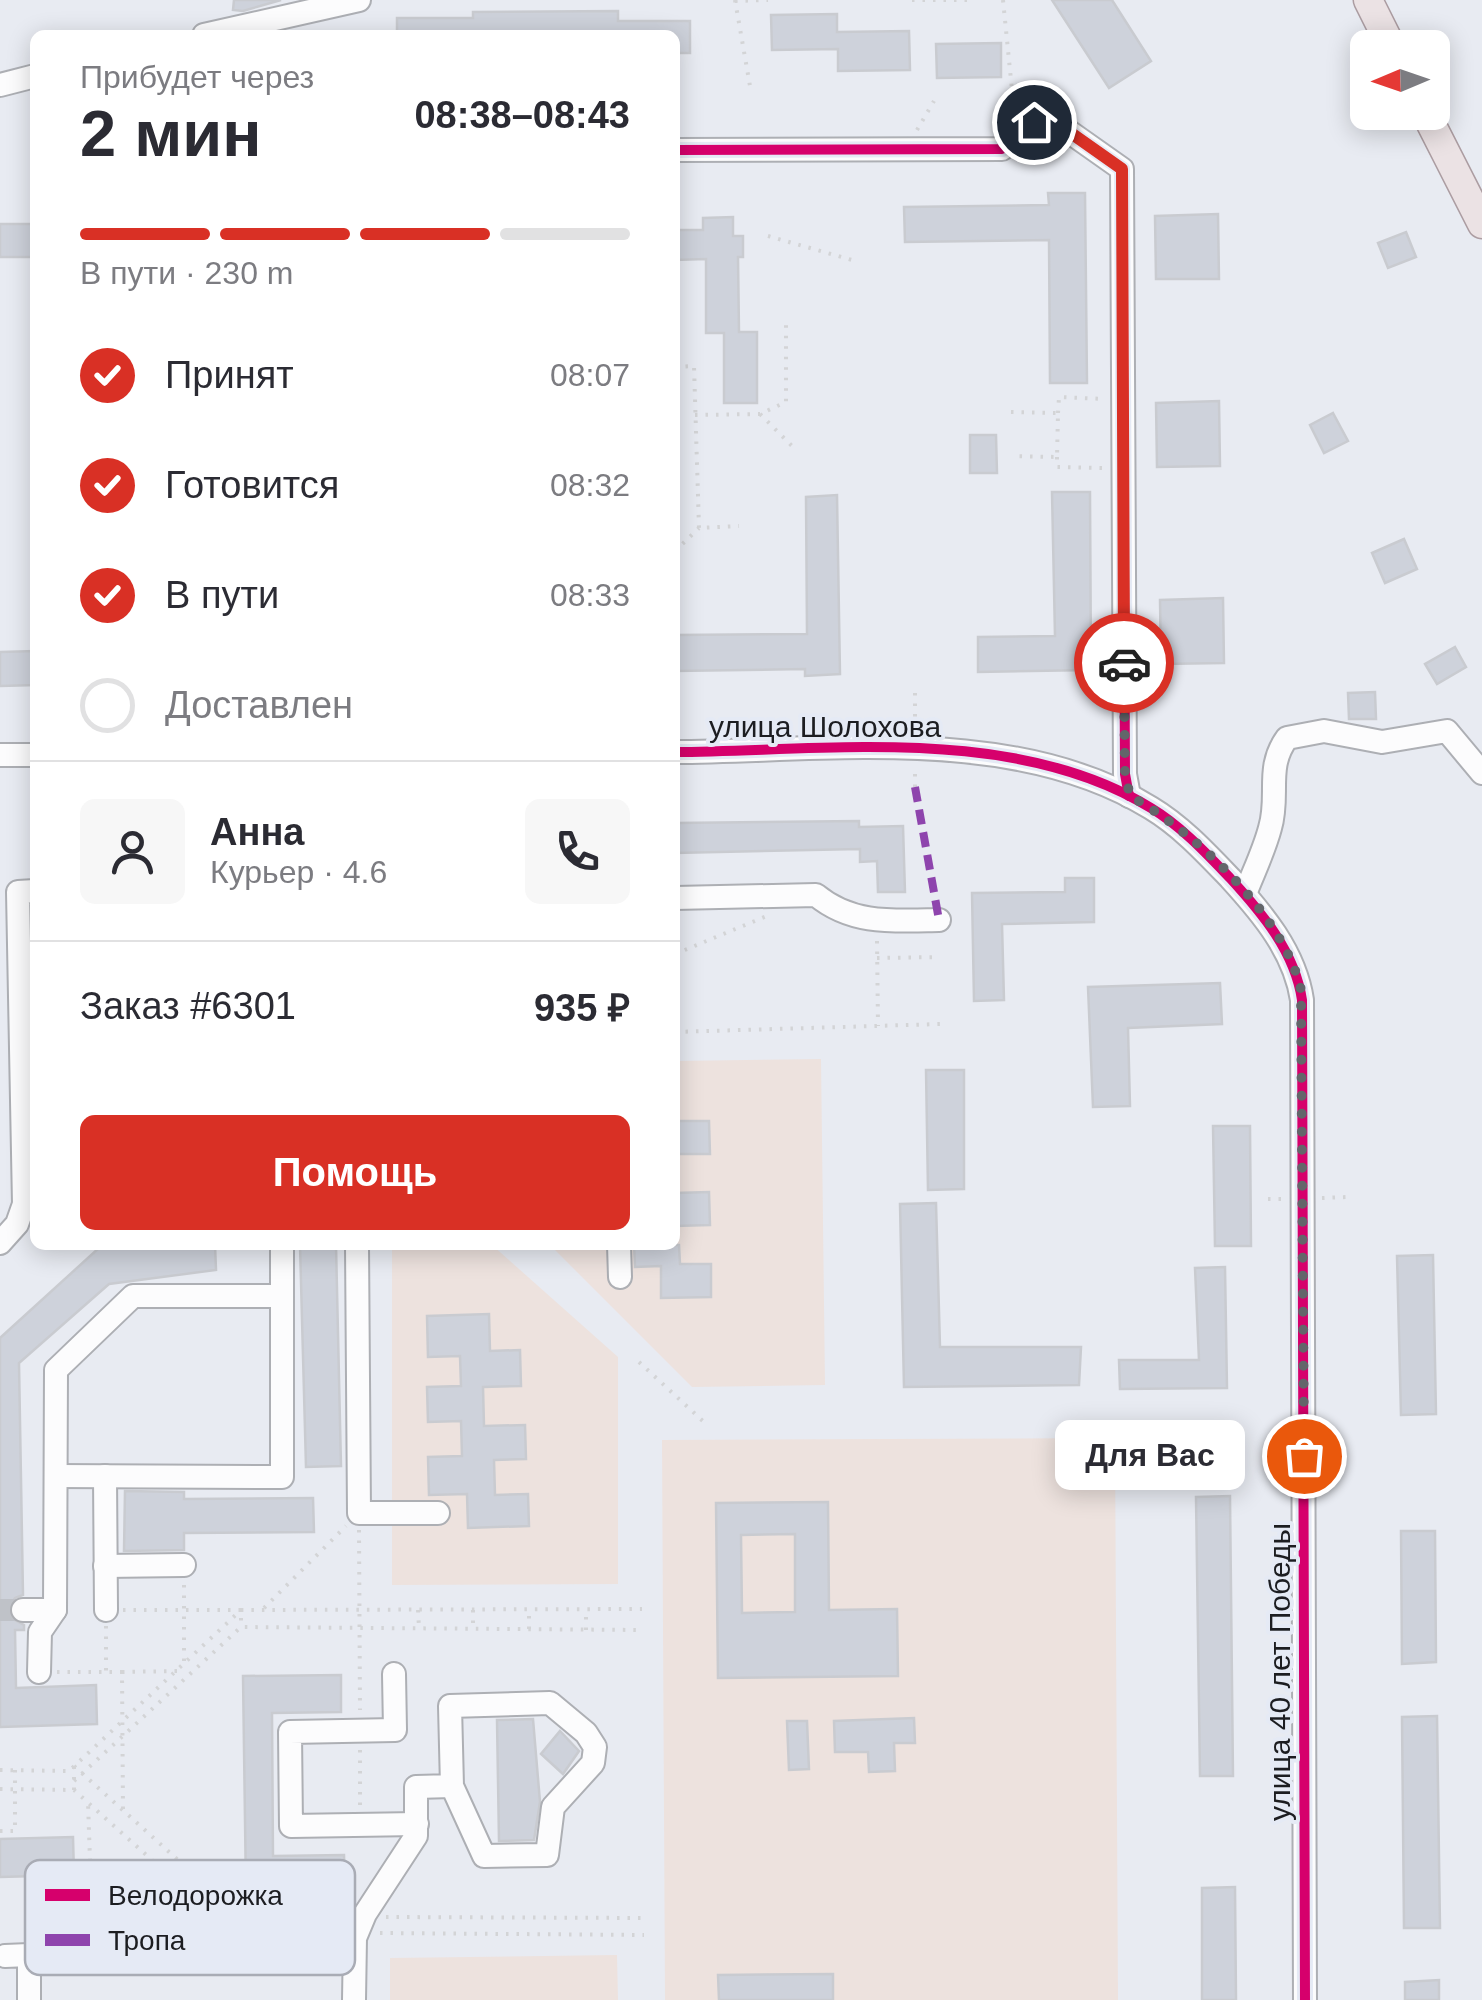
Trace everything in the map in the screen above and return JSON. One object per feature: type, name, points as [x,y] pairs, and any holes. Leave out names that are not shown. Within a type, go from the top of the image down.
[{"type":"main road","points":[[1368,0],[1383,30]]},
{"type":"main road","points":[[1434,130],[1482,224]]},
{"type":"street","points":[[222,30],[311,6],[359,0]]},
{"type":"street","points":[[0,85],[30,77]]},
{"type":"street","points":[[680,150],[1002,149],[1044,114],[1122,169],[1125,774],[1130,796]]},
{"type":"street","points":[[1245,894],[1270,829],[1271,773],[1275,754],[1286,738],[1324,731],[1382,742],[1447,731],[1482,773]]},
{"type":"street","name":"улица Шолохова","points":[[680,752],[983,753],[1049,764],[1130,796],[1193,840]]},
{"type":"street","points":[[0,755],[30,755]]},
{"type":"street","name":"улица 40 лет Победы","points":[[1193,840],[1245,894],[1288,957],[1302,1000],[1304,2000]]},
{"type":"street","points":[[0,1243],[18,1224],[24,1204],[10,964],[18,892],[30,891]]},
{"type":"street","points":[[680,898],[816,895],[829,906],[877,921],[939,920]]},
{"type":"street","points":[[56,1476],[282,1477],[282,1250]]},
{"type":"street","points":[[357,1250],[359,1514],[438,1513]]},
{"type":"street","points":[[618,1250],[620,1277]]},
{"type":"street","points":[[39,1672],[40,1632],[55,1610],[56,1370],[133,1296],[282,1296]]},
{"type":"street","points":[[105,1476],[106,1610]]},
{"type":"street","points":[[106,1566],[184,1566]]},
{"type":"street","points":[[23,1610],[55,1610]]},
{"type":"street","points":[[394,1674],[394,1730],[290,1732],[291,1826],[417,1824]]},
{"type":"street","points":[[550,1704],[586,1733],[595,1747],[592,1763],[553,1806],[547,1855],[484,1856],[452,1786],[450,1706],[550,1704]]},
{"type":"street","points":[[354,2000],[360,1925],[413,1842],[417,1824],[416,1787],[452,1786]]},
{"type":"street","points":[[4,1956],[25,1954]]},
{"type":"path","points":[[750,86],[735,1],[768,0]]},
{"type":"path","points":[[912,0],[976,0]]},
{"type":"path","points":[[1003,0],[1012,100]]},
{"type":"path","points":[[905,152],[934,101]]},
{"type":"path","points":[[768,236],[852,260]]},
{"type":"path","points":[[695,415],[760,414],[786,402],[786,320]]},
{"type":"path","points":[[680,367],[694,366],[698,528]]},
{"type":"path","points":[[1124,399],[1059,398],[1057,458],[1057,467],[1124,469]]},
{"type":"path","points":[[1012,412],[1058,413]]},
{"type":"path","points":[[760,414],[794,449]]},
{"type":"path","points":[[1012,456],[1057,458]]},
{"type":"path","points":[[680,546],[698,528],[739,526]]},
{"type":"path","points":[[680,952],[758,922],[800,895]]},
{"type":"path","points":[[877,921],[878,1026]]},
{"type":"path","points":[[878,958],[940,957]]},
{"type":"path","points":[[680,1032],[942,1024]]},
{"type":"path","points":[[639,1362],[705,1423]]},
{"type":"path","points":[[262,1610],[359,1514]]},
{"type":"path","points":[[359,1514],[360,1825]]},
{"type":"path","points":[[184,1566],[184,1665]]},
{"type":"path","points":[[586,1609],[586,1630]]},
{"type":"path","points":[[106,1672],[106,1610],[642,1609]]},
{"type":"path","points":[[241,1610],[241,1627]]},
{"type":"path","points":[[0,1770],[69,1771],[241,1610]]},
{"type":"path","points":[[418,1610],[419,1628]]},
{"type":"path","points":[[473,1610],[473,1629]]},
{"type":"path","points":[[529,1610],[529,1630]]},
{"type":"path","points":[[74,1781],[241,1627],[642,1630]]},
{"type":"path","points":[[196,1654],[202,1662]]},
{"type":"path","points":[[39,1672],[177,1672]]},
{"type":"path","points":[[120,1809],[122,1672]]},
{"type":"path","points":[[156,1691],[163,1699]]},
{"type":"path","points":[[74,1766],[176,1859]]},
{"type":"path","points":[[74,1766],[74,1790]]},
{"type":"path","points":[[0,1831],[16,1831],[14,1770]]},
{"type":"path","points":[[0,1789],[74,1790],[153,1860]]},
{"type":"path","points":[[88,1802],[90,1860]]},
{"type":"path","points":[[107,1819],[120,1809]]},
{"type":"path","points":[[136,1845],[147,1833]]},
{"type":"path","points":[[484,1918],[484,1934]]},
{"type":"path","points":[[355,1925],[484,1918],[644,1918]]},
{"type":"path","points":[[536,1918],[536,1934]]},
{"type":"path","points":[[590,1918],[590,1934]]},
{"type":"path","points":[[355,1925],[484,1934],[644,1934]]},
{"type":"shaded area","points":[[821,1059],[825,1385],[692,1387],[555,1250],[680,1250],[680,1061]]},
{"type":"shaded area","points":[[392,1250],[498,1250],[618,1357],[618,1584],[392,1585]]},
{"type":"shaded area","points":[[1115,1438],[1118,2000],[665,2000],[662,1440]]},
{"type":"shaded area","points":[[617,1955],[618,2000],[390,2000],[390,1958]]},
{"type":"building","points":[[234,0],[281,0],[243,11],[233,10]]},
{"type":"building","points":[[1052,0],[1112,0],[1151,61],[1109,88]]},
{"type":"building","points":[[618,11],[618,21],[690,21],[690,53],[680,53],[680,30],[397,30],[397,18],[473,18],[473,12]]},
{"type":"building","points":[[837,14],[837,32],[909,31],[910,70],[838,71],[838,49],[772,50],[771,15]]},
{"type":"building","points":[[1001,43],[1001,77],[937,78],[936,44]]},
{"type":"building","points":[[1048,193],[1085,193],[1087,383],[1050,383],[1049,240],[905,242],[904,207],[1049,205]]},
{"type":"building","points":[[1218,214],[1219,279],[1156,279],[1155,216]]},
{"type":"building","points":[[733,217],[733,236],[743,236],[743,257],[738,257],[739,332],[757,332],[757,403],[724,403],[724,333],[706,333],[706,259],[680,260],[680,230],[703,230],[703,218]]},
{"type":"building","points":[[0,224],[30,224],[30,257],[0,257]]},
{"type":"building","points":[[1406,232],[1416,257],[1388,268],[1378,243]]},
{"type":"building","points":[[1219,401],[1220,466],[1157,467],[1156,403]]},
{"type":"building","points":[[1333,413],[1348,441],[1324,453],[1310,425]]},
{"type":"building","points":[[970,435],[996,435],[997,473],[970,473]]},
{"type":"building","points":[[1052,492],[1090,492],[1091,670],[978,672],[978,637],[1055,636]]},
{"type":"building","points":[[837,495],[840,674],[805,676],[805,669],[680,671],[680,635],[807,634],[806,497]]},
{"type":"building","points":[[1404,539],[1417,569],[1385,583],[1372,553]]},
{"type":"building","points":[[1223,598],[1224,663],[1161,664],[1160,600]]},
{"type":"building","points":[[1455,647],[1466,667],[1437,684],[1425,664]]},
{"type":"building","points":[[30,651],[30,685],[0,686],[0,652]]},
{"type":"building","points":[[1375,692],[1376,719],[1349,719],[1348,693]]},
{"type":"building","points":[[859,821],[859,827],[903,826],[905,892],[878,892],[877,861],[860,862],[860,849],[680,853],[680,823]]},
{"type":"building","points":[[1065,878],[1094,878],[1094,922],[1002,924],[1004,1000],[974,1001],[972,893],[1065,892]]},
{"type":"building","points":[[1220,983],[1222,1024],[1128,1028],[1130,1106],[1093,1107],[1088,987]]},
{"type":"building","points":[[926,1070],[964,1070],[964,1189],[928,1190]]},
{"type":"building","points":[[680,1121],[709,1121],[710,1154],[680,1154]]},
{"type":"building","points":[[1213,1126],[1250,1126],[1251,1246],[1215,1246]]},
{"type":"building","points":[[709,1192],[710,1225],[680,1226],[680,1193]]},
{"type":"building","points":[[936,1203],[940,1347],[1081,1347],[1079,1385],[904,1387],[900,1204]]},
{"type":"building","points":[[97,1250],[215,1250],[216,1270],[109,1284],[19,1363],[23,1595],[15,1598],[8,1609],[11,1618],[24,1625],[24,1630],[15,1630],[16,1688],[96,1685],[97,1724],[0,1727],[0,1338]]},
{"type":"building","points":[[300,1250],[336,1250],[341,1466],[306,1467]]},
{"type":"building","points":[[634,1250],[679,1250],[680,1264],[711,1264],[711,1297],[661,1298],[661,1266],[635,1267]]},
{"type":"building","points":[[1433,1255],[1436,1414],[1401,1415],[1397,1256]]},
{"type":"building","points":[[1225,1267],[1227,1388],[1120,1389],[1119,1360],[1199,1360],[1195,1268]]},
{"type":"building","points":[[489,1314],[490,1351],[520,1350],[521,1386],[483,1387],[484,1426],[525,1425],[526,1459],[494,1460],[495,1495],[528,1494],[529,1526],[468,1528],[467,1494],[429,1495],[428,1457],[462,1456],[461,1421],[428,1422],[427,1387],[461,1386],[460,1356],[428,1357],[427,1316]]},
{"type":"building","points":[[1197,1444],[1232,1444],[1232,1469],[1197,1469]]},
{"type":"building","points":[[125,1491],[184,1492],[184,1499],[313,1498],[314,1532],[184,1533],[184,1550],[124,1551]]},
{"type":"building","points":[[1230,1496],[1233,1776],[1200,1776],[1196,1497]]},
{"type":"building","points":[[828,1502],[829,1610],[897,1609],[898,1676],[718,1678],[716,1503]],"holes":[[[795,1534],[795,1612],[742,1613],[741,1535]]]},
{"type":"building","points":[[1401,1531],[1435,1531],[1436,1662],[1402,1664]]},
{"type":"building","points":[[341,1675],[341,1712],[272,1713],[273,1856],[344,1855],[344,1860],[246,1860],[243,1676]]},
{"type":"building","points":[[1437,1716],[1440,1928],[1404,1928],[1402,1717]]},
{"type":"building","points":[[914,1718],[915,1743],[894,1743],[895,1771],[869,1772],[868,1752],[835,1752],[834,1721]]},
{"type":"building","points":[[533,1719],[540,1802],[534,1840],[499,1841],[497,1720]]},
{"type":"building","points":[[787,1721],[807,1721],[809,1769],[789,1770]]},
{"type":"building","points":[[560,1731],[579,1751],[563,1774],[541,1754]]},
{"type":"building","points":[[73,1837],[74,1860],[25,1860],[25,1876],[0,1877],[0,1839]]},
{"type":"building","points":[[1235,1887],[1236,2000],[1202,2000],[1202,1888]]},
{"type":"building","points":[[833,1974],[833,2000],[719,2000],[718,1975]]},
{"type":"building","points":[[1439,1980],[1439,2000],[1405,2000],[1405,1982]]},
{"type":"tunnel","points":[[0,1610],[23,1610]]},
{"type":"marked path","points":[[915,787],[939,920]]},
{"type":"cycle path","points":[[680,150],[1002,149],[1044,114],[1122,169],[1125,774],[1129,796]]},
{"type":"cycle path","points":[[680,752],[919,748],[981,753],[1041,764],[1098,781],[1151,808],[1183,831],[1242,891],[1285,950],[1302,1000],[1305,2000]]},
{"type":"way so far","points":[[1124,663],[1125,774],[1130,796],[1193,840],[1250,900],[1276,935],[1294,967],[1301,990],[1304,1456]]},
{"type":"place","name":"Для Вас","points":[[1304,1456]]},
{"type":"route","points":[[1034,122],[1044,114],[1122,169],[1124,663]]}]
